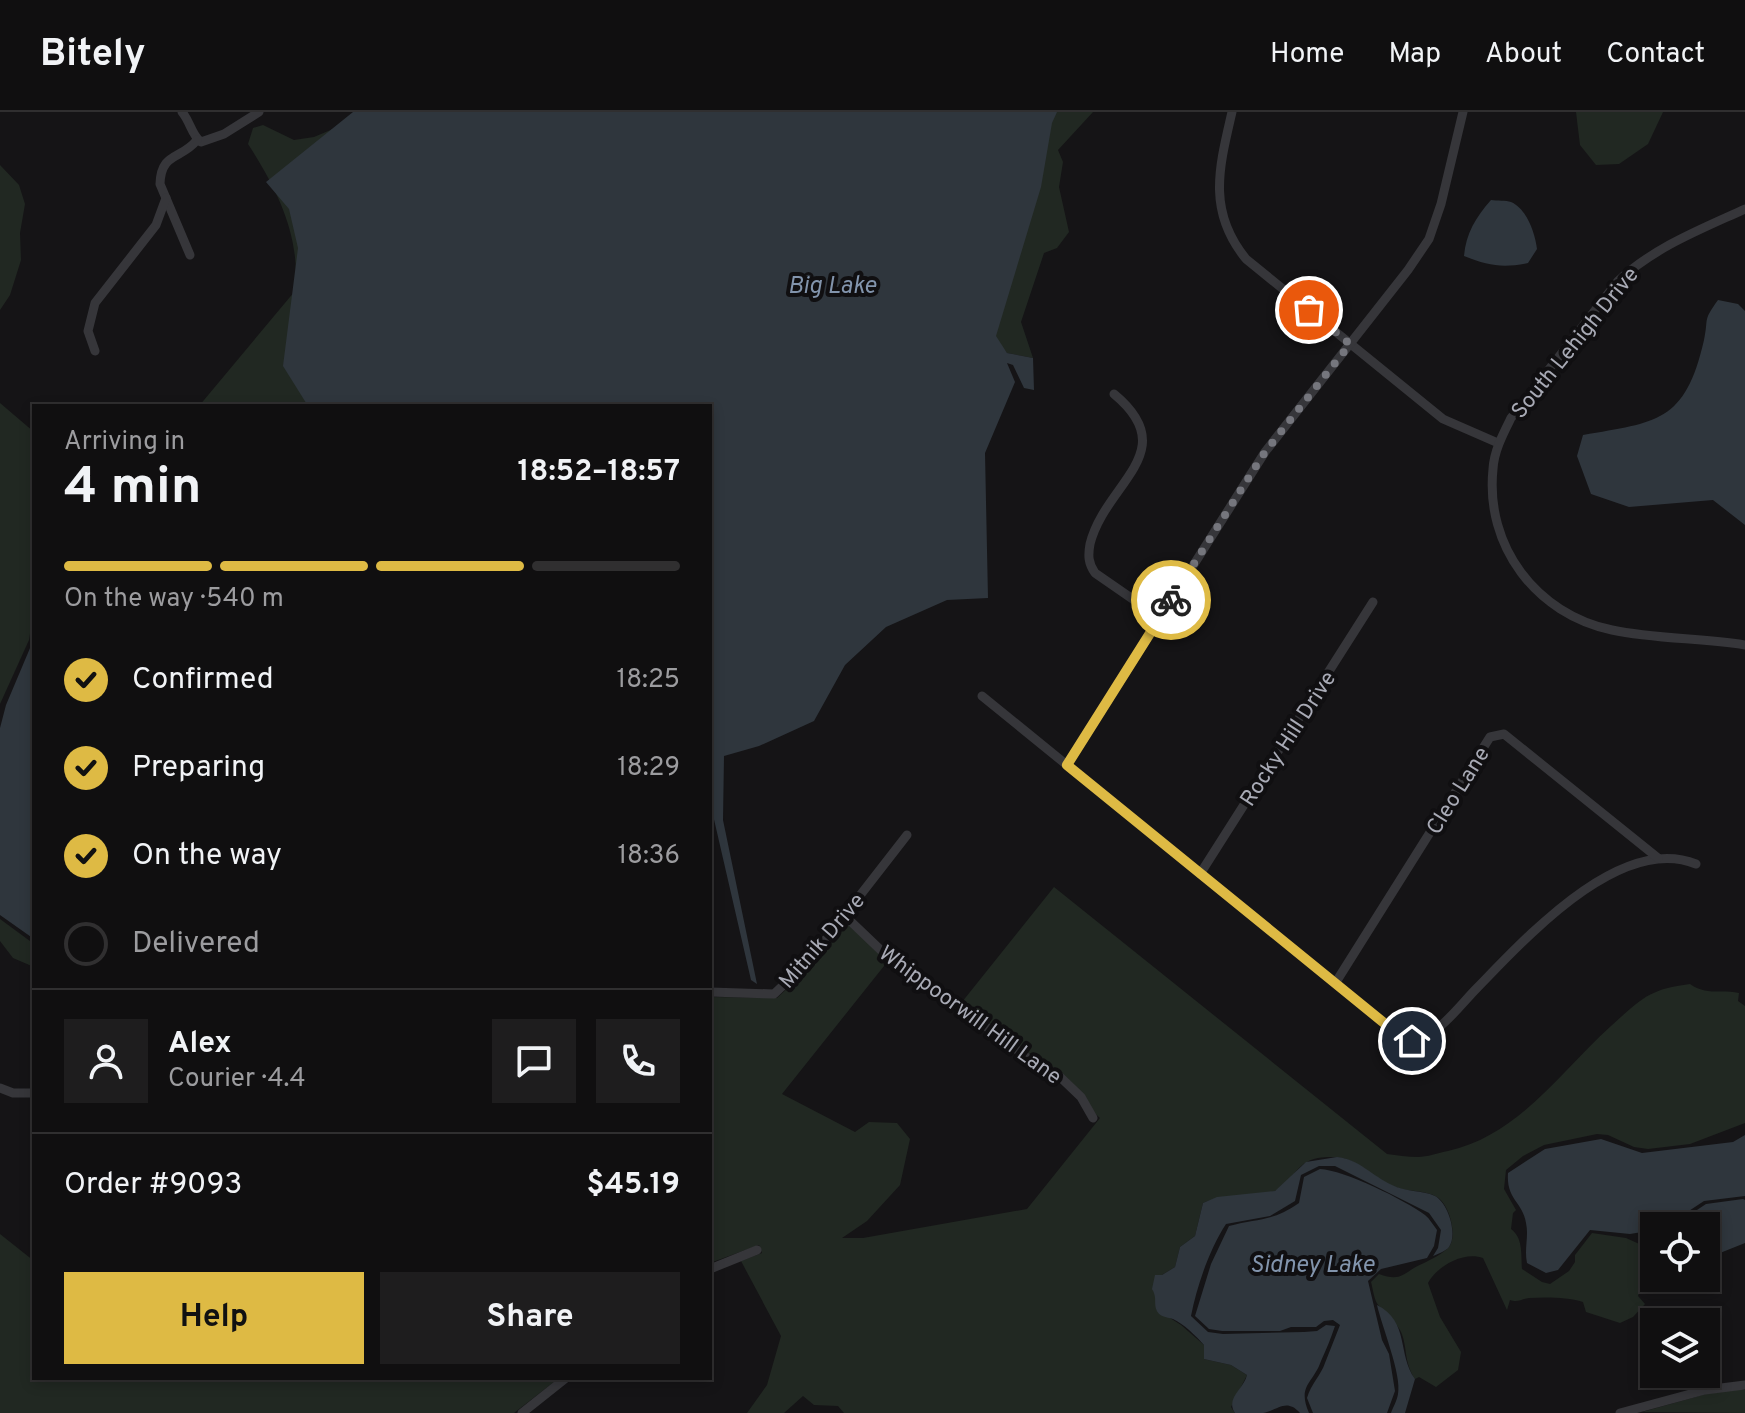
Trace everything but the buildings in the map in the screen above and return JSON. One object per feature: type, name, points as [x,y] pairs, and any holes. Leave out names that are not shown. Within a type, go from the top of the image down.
[{"type":"street","points":[[182,112],[190,121],[197,140]]},
{"type":"street","points":[[197,140],[208,141],[224,134],[259,112]]},
{"type":"street","points":[[1232,112],[1218,180],[1225,223],[1232,242],[1246,259],[1443,419],[1498,443],[1492,482],[1496,524],[1523,577],[1546,601],[1582,620],[1611,630],[1745,645]]},
{"type":"street","points":[[1067,765],[1265,452],[1429,239],[1441,204],[1463,112]]},
{"type":"street","points":[[190,255],[160,184],[162,165],[192,147],[197,140]]},
{"type":"street","points":[[95,351],[88,331],[95,303],[156,225],[166,198]]},
{"type":"street","name":"South Lehigh Drive","points":[[1498,443],[1523,399],[1618,281],[1662,247],[1745,209]]},
{"type":"street","points":[[1114,394],[1130,407],[1144,429],[1144,447],[1141,459],[1105,508],[1093,533],[1088,552],[1089,564],[1095,573],[1160,618]]},
{"type":"street","name":"Rocky Hill Drive","points":[[1200,874],[1373,602]]},
{"type":"street","points":[[982,696],[1405,1040],[1417,1041],[1440,1026],[1543,922],[1580,894],[1626,867],[1658,858],[1683,859],[1696,864]]},
{"type":"street","name":"Cleo Lane","points":[[1336,982],[1490,737],[1504,734],[1609,822],[1658,858]]},
{"type":"street","name":"Mitnik Drive","points":[[712,992],[774,994],[801,970],[907,835]]},
{"type":"street","name":"Whippoorwill Hill Lane","points":[[844,915],[888,957],[955,1002],[1029,1059],[1058,1075],[1081,1097],[1093,1118]]},
{"type":"street","points":[[0,1088],[13,1093],[32,1093]]},
{"type":"street","points":[[712,1268],[757,1250]]},
{"type":"street","points":[[522,1413],[563,1380]]},
{"type":"street","points":[[1620,1413],[1705,1390],[1745,1385]]},
{"type":"shaded area","points":[[1033,112],[1093,112],[1058,150],[1063,162],[1059,187],[1069,232],[1057,248],[1044,253],[1021,322],[1033,358],[1007,353],[991,333]]},
{"type":"shaded area","points":[[1576,112],[1663,112],[1648,144],[1619,164],[1596,165],[1580,145]]},
{"type":"shaded area","points":[[263,125],[294,140],[314,137],[340,126],[402,404],[201,404],[295,291],[296,271],[290,232],[277,196],[248,144],[253,128]]},
{"type":"shaded area","points":[[0,165],[19,185],[25,204],[20,233],[21,260],[10,295],[0,310]]},
{"type":"shaded area","points":[[0,403],[32,430],[32,621],[29,640],[0,704]]},
{"type":"shaded area","points":[[1054,887],[1387,1154],[1429,1156],[1473,1143],[1496,1131],[1537,1100],[1638,1002],[1655,992],[1690,984],[1708,991],[1739,993],[1738,1001],[1745,1006],[1745,1123],[1690,1144],[1648,1149],[1597,1134],[1544,1145],[1506,1170],[1504,1189],[1516,1210],[1511,1229],[1519,1241],[1522,1269],[1550,1284],[1569,1271],[1575,1262],[1575,1255],[1592,1233],[1626,1238],[1640,1244],[1638,1296],[1645,1304],[1633,1317],[1620,1323],[1586,1312],[1583,1302],[1563,1298],[1510,1300],[1507,1310],[1483,1258],[1460,1258],[1438,1271],[1428,1283],[1440,1317],[1461,1352],[1458,1370],[1436,1387],[1419,1377],[1415,1379],[1400,1330],[1377,1304],[1371,1282],[1379,1274],[1399,1277],[1447,1249],[1453,1235],[1448,1213],[1433,1195],[1395,1187],[1352,1161],[1332,1157],[1310,1160],[1275,1191],[1203,1203],[1195,1236],[1180,1247],[1175,1267],[1162,1275],[1156,1309],[1204,1345],[1204,1359],[1231,1365],[1247,1375],[1231,1407],[1235,1413],[844,1413],[838,1406],[814,1405],[803,1396],[784,1413],[747,1413],[767,1385],[781,1336],[741,1261],[762,1253],[759,1245],[712,1262],[712,997],[777,998],[804,973],[845,922],[888,961],[782,1094],[855,1132],[869,1122],[897,1123],[910,1139],[900,1185],[867,1221],[842,1238],[863,1238],[1027,1209],[1100,1118],[1031,1055],[962,1002]]},
{"type":"shaded area","points":[[0,919],[32,943],[32,966],[13,958],[0,941]]},
{"type":"shaded area","points":[[0,1234],[32,1259],[32,1380],[556,1380],[514,1413],[0,1413]]},
{"type":"shaded area","points":[[1745,1390],[1745,1413],[1642,1412],[1706,1394]]},
{"type":"water","name":"Big Lake","points":[[353,112],[1057,112],[1052,123],[1041,187],[996,336],[1007,353],[1033,358],[1034,390],[1024,388],[1013,365],[1007,363],[1015,382],[985,453],[988,598],[947,600],[886,627],[845,665],[814,721],[759,746],[724,756],[723,820],[757,984],[751,980],[712,811],[712,404],[307,404],[283,366],[298,248],[289,209],[266,182]]},
{"type":"water","points":[[1491,200],[1511,202],[1526,216],[1537,249],[1528,263],[1496,265],[1464,256],[1473,226]]},
{"type":"water","points":[[1718,300],[1738,304],[1745,311],[1745,525],[1713,500],[1629,507],[1591,494],[1577,456],[1583,435],[1649,421],[1677,403],[1696,367],[1708,317]]},
{"type":"water","points":[[32,643],[32,938],[0,915],[0,728],[6,705]]},
{"type":"water","points":[[1745,1135],[1745,1196],[1704,1201],[1687,1212],[1640,1212],[1640,1232],[1590,1230],[1558,1270],[1546,1273],[1527,1263],[1526,1223],[1512,1195],[1508,1173],[1545,1149],[1601,1139],[1642,1153],[1733,1142]]},
{"type":"water","points":[[1337,1157],[1352,1161],[1397,1187],[1435,1196],[1444,1205],[1450,1219],[1452,1241],[1446,1250],[1433,1256],[1438,1248],[1441,1230],[1429,1213],[1335,1166],[1319,1166],[1301,1175],[1295,1201],[1270,1216],[1226,1224],[1204,1268],[1191,1316],[1208,1332],[1304,1332],[1317,1331],[1326,1325],[1335,1326],[1318,1369],[1305,1390],[1309,1413],[1282,1406],[1263,1413],[1235,1413],[1232,1403],[1247,1375],[1231,1365],[1204,1359],[1204,1345],[1186,1327],[1159,1314],[1152,1289],[1155,1275],[1162,1275],[1175,1267],[1180,1247],[1195,1236],[1203,1203],[1217,1197],[1275,1191],[1306,1162]]},
{"type":"water","name":"Sidney Lake","points":[[1320,1169],[1344,1174],[1389,1194],[1425,1215],[1437,1230],[1434,1246],[1427,1258],[1381,1269],[1368,1281],[1382,1340],[1389,1354],[1395,1391],[1387,1413],[1313,1413],[1307,1398],[1340,1325],[1333,1320],[1324,1321],[1316,1327],[1291,1327],[1280,1331],[1222,1331],[1209,1329],[1195,1316],[1211,1264],[1229,1226],[1273,1217],[1299,1203],[1304,1177]]},
{"type":"water","points":[[1745,1200],[1745,1243],[1720,1253],[1720,1212],[1694,1212],[1706,1204]]},
{"type":"water","points":[[1377,1305],[1387,1312],[1399,1329],[1406,1359],[1415,1379],[1405,1413],[1391,1413],[1398,1394],[1397,1375]]},
{"type":"way so far","points":[[1171,600],[1265,452],[1350,344],[1309,310]]},
{"type":"route","points":[[1171,600],[1067,765],[1405,1040],[1412,1041]]}]
